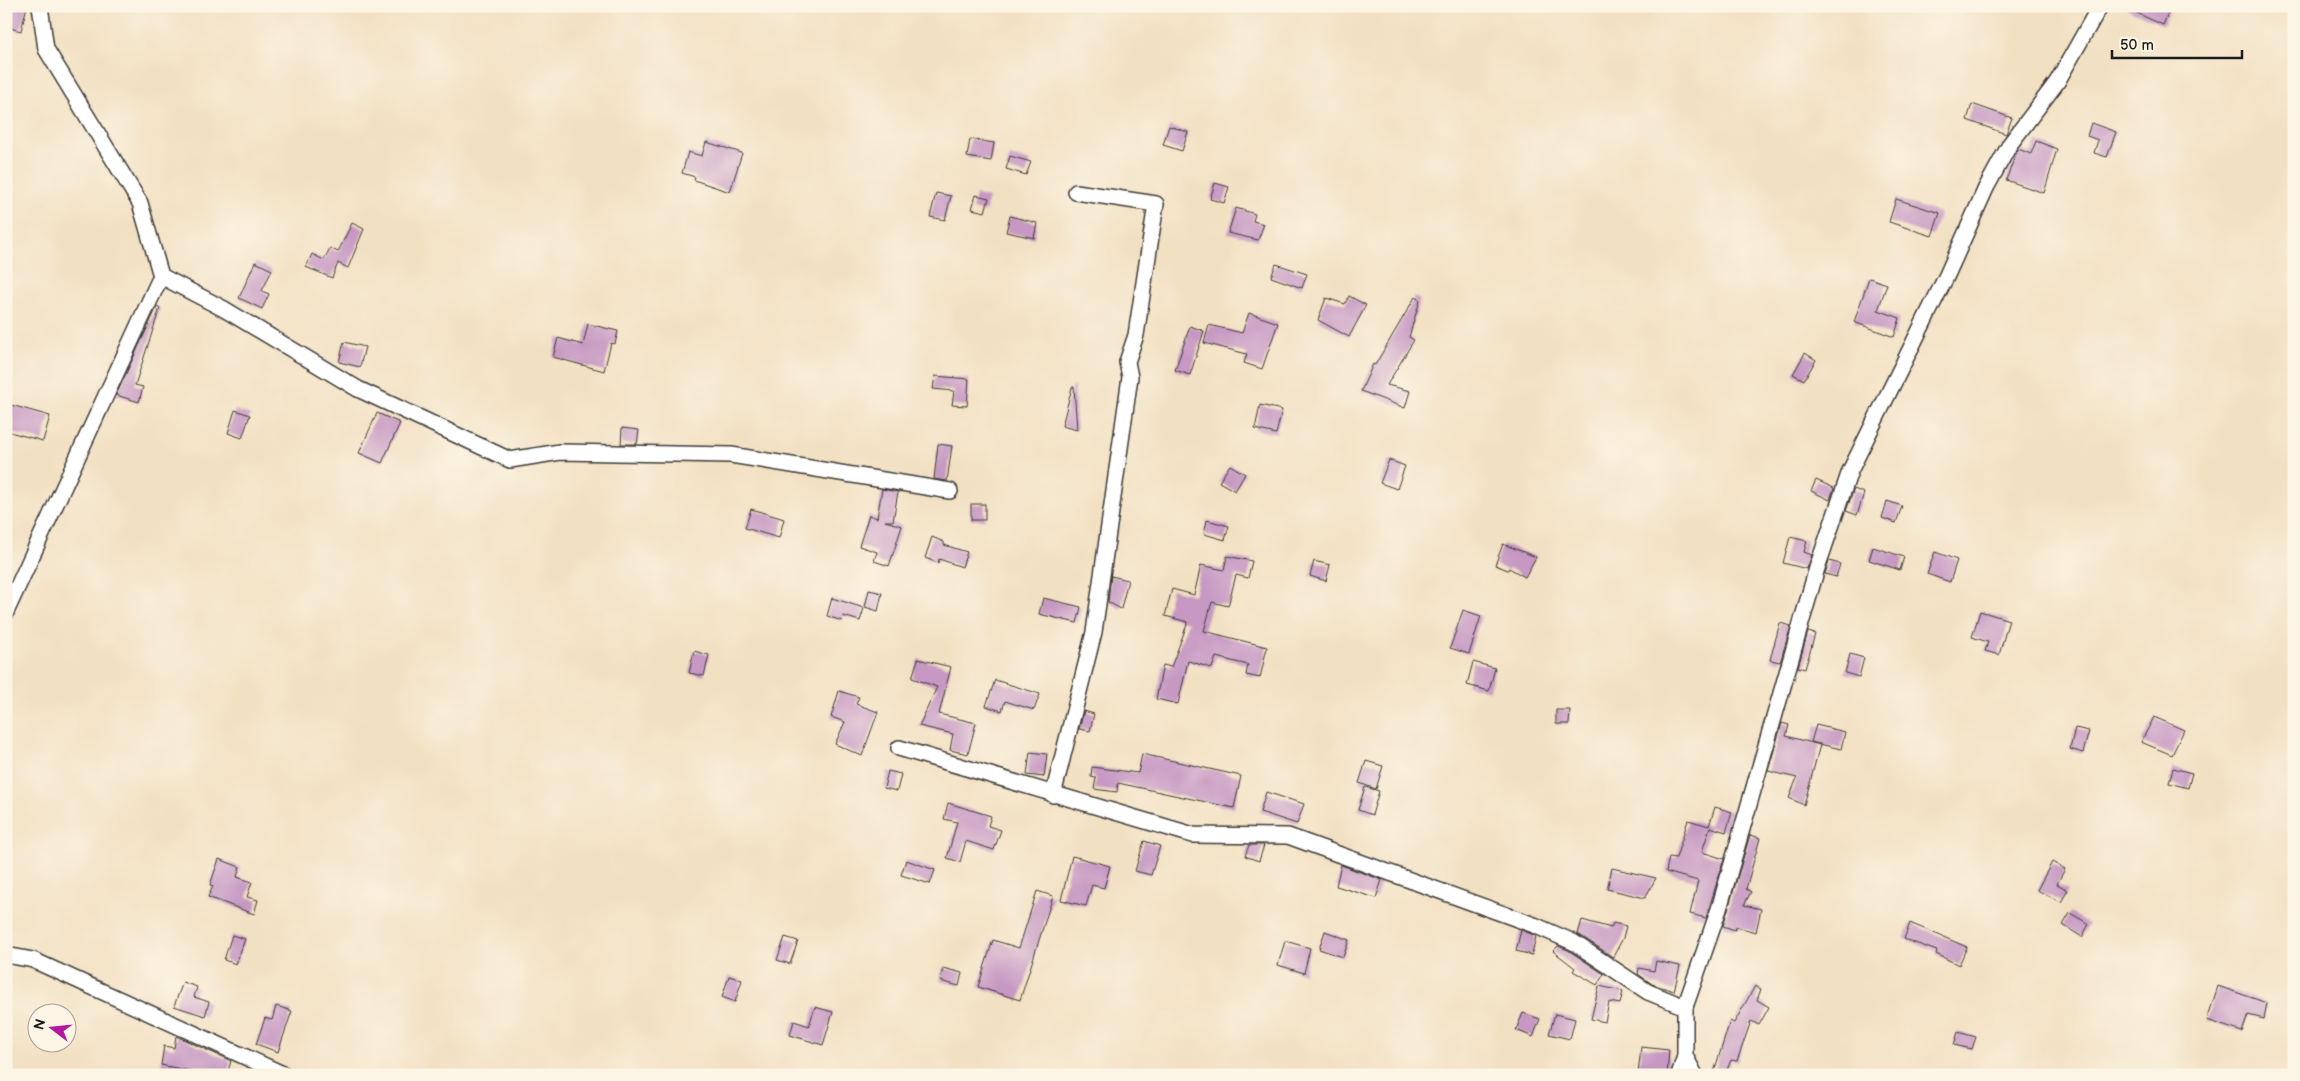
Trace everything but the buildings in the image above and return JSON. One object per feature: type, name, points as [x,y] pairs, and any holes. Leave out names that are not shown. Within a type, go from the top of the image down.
[{"type":"street","points":[[6,612],[161,276],[140,204],[46,49],[40,6]]},
{"type":"street","points":[[1679,1075],[1685,1056],[1685,1007],[1719,909],[1817,568],[1850,471],[1947,275],[1986,188],[2010,144],[2057,82],[2100,6]]},
{"type":"street","points":[[1053,795],[1094,632],[1130,377],[1127,362],[1136,335],[1156,204],[1076,192]]},
{"type":"street","points":[[161,276],[224,309],[358,389],[510,460],[560,452],[731,455],[950,490]]},
{"type":"street","points":[[899,748],[1193,835],[1288,836],[1573,942],[1648,992],[1685,1007]]},
{"type":"street","points":[[6,955],[33,960],[286,1075]]},
{"type":"street","points":[[1685,1056],[1696,1075]]}]
